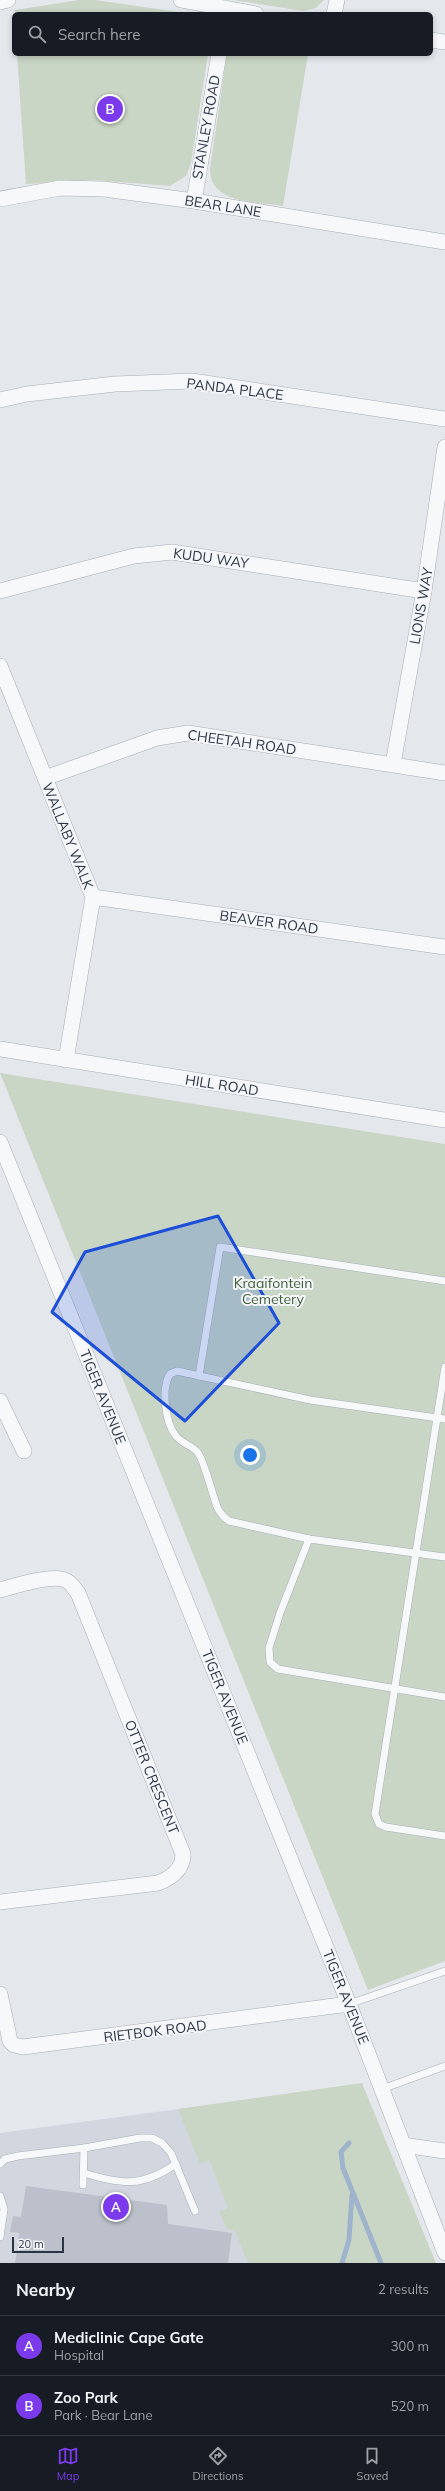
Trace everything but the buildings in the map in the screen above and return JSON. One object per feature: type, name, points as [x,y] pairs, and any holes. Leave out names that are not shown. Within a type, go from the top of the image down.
[{"type":"street","points":[[0,2],[8,0]]},
{"type":"street","points":[[181,0],[226,12]]},
{"type":"street","points":[[334,12],[337,0]]},
{"type":"street","points":[[433,40],[445,42]]},
{"type":"street","name":"STANLEY ROAD","points":[[194,200],[218,56]]},
{"type":"street","name":"BEAR LANE","points":[[0,199],[60,188],[104,189],[194,200],[445,242]]},
{"type":"street","name":"PANDA PLACE","points":[[0,400],[27,394],[115,384],[192,381],[445,419]]},
{"type":"street","name":"LIONS WAY","points":[[393,764],[424,590],[445,447]]},
{"type":"street","name":"KUDU WAY","points":[[0,590],[134,556],[172,552],[424,590]]},
{"type":"street","name":"WALLABY WALK","points":[[0,666],[44,778],[94,897],[66,1060]]},
{"type":"street","name":"CHEETAH ROAD","points":[[44,778],[157,738],[188,733],[445,773]]},
{"type":"street","name":"BEAVER ROAD","points":[[94,897],[445,948]]},
{"type":"street","name":"HILL ROAD","points":[[0,1049],[445,1120]]},
{"type":"street","name":"TIGER AVENUE","points":[[0,1142],[6,1173],[349,2004],[445,2253]]},
{"type":"street","points":[[0,1401],[24,1451]]},
{"type":"street","name":"OTTER CRESCENT","points":[[0,1590],[50,1579],[63,1579],[69,1582],[78,1593],[183,1854],[183,1859],[176,1872],[158,1883],[0,1902]]},
{"type":"street","name":"RIETBOK ROAD","points":[[0,1994],[10,2041],[14,2045],[23,2047],[349,2004]]},
{"type":"street","points":[[403,2145],[445,2151]]},
{"type":"lane","points":[[199,1376],[220,1247],[445,1281]]},
{"type":"lane","points":[[445,1367],[375,1814],[377,1820],[386,1827],[445,1836]]},
{"type":"lane","points":[[445,1419],[310,1400],[177,1371],[170,1374],[166,1396],[167,1413],[175,1436],[199,1453],[210,1489],[223,1516],[229,1521],[309,1539],[445,1556]]},
{"type":"lane","points":[[309,1539],[280,1613],[269,1648],[270,1662],[278,1669],[445,1697]]},
{"type":"lane","points":[[349,2004],[445,1971]]},
{"type":"lane","points":[[382,2089],[445,2066]]},
{"type":"lane","points":[[0,2164],[10,2157],[84,2148],[140,2138],[152,2138],[168,2148],[195,2211]]},
{"type":"lane","points":[[83,2185],[84,2148]]},
{"type":"lane","points":[[84,2174],[103,2179],[142,2181],[156,2177],[176,2164]]},
{"type":"lane","points":[[0,2196],[4,2209],[0,2237]]},
{"type":"highlighted area","points":[[218,1216],[279,1323],[185,1421],[52,1312],[85,1252]]},
{"type":"shaded area","points":[[201,2106],[256,2263],[0,2263],[0,2133]]},
{"type":"green space","points":[[79,0],[95,0],[178,12],[15,12],[15,10]]},
{"type":"green space","points":[[234,0],[324,0],[316,8],[303,11]]},
{"type":"green space","points":[[17,56],[208,56],[191,163],[186,176],[170,186],[93,180],[26,184]]},
{"type":"green space","points":[[227,56],[308,56],[283,206],[249,202],[226,195],[217,189],[212,180],[210,169]]},
{"type":"green space","name":"Kraaifontein Cemetery","points":[[0,1073],[445,1144],[445,1961],[368,1990]]},
{"type":"green space","points":[[362,2083],[436,2263],[248,2263],[235,2231],[227,2229],[219,2212],[228,2208],[209,2160],[200,2164],[178,2109]]},
{"type":"waterway","points":[[349,2143],[341,2152],[343,2168],[381,2263]]},
{"type":"waterway","points":[[342,2263],[349,2240],[352,2195]]},
{"type":"place","name":"Zoo Park","points":[[110,109]]},
{"type":"place","name":"Mediclinic Cape Gate","points":[[116,2207]]}]
